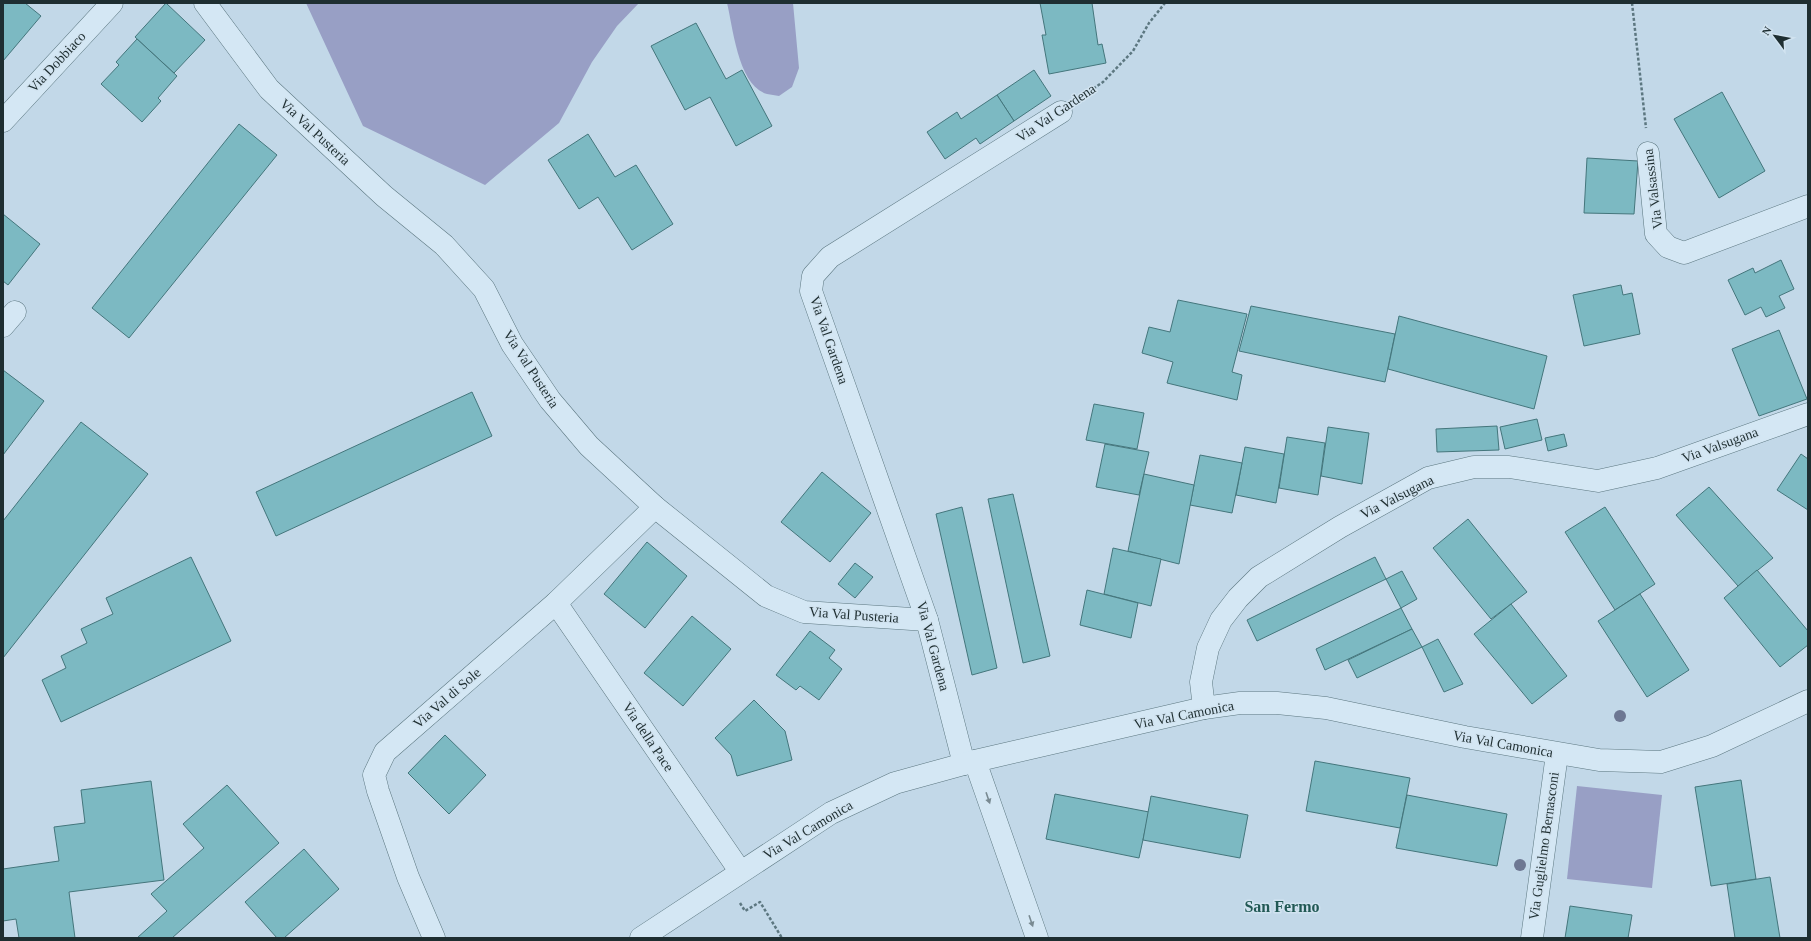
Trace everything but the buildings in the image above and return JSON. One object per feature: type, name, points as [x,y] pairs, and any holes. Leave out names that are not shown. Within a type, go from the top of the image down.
[{"type":"street","name":"Via Dobbiaco","points":[[3,121],[112,3]]},
{"type":"street","name":"Via Val Pusteria","points":[[205,3],[269,90],[384,196],[444,245],[484,289],[512,344],[550,400],[589,446],[655,507],[766,596],[804,612],[928,620]]},
{"type":"street","name":"Via Val Gardena","points":[[1037,938],[970,762],[928,620],[812,291],[813,276],[830,257],[1061,112]]},
{"type":"street","name":"Via Valsassina","points":[[1648,153],[1656,234],[1668,247],[1684,253],[1808,206]]},
{"type":"street","name":"Via Valsugana","points":[[1204,708],[1202,682],[1208,648],[1221,620],[1238,598],[1260,578],[1273,569],[1340,527],[1428,478],[1474,467],[1509,467],[1598,481],[1657,468],[1808,414]]},
{"type":"street","name":"Via Val di Sole","points":[[434,938],[408,877],[378,791],[374,775],[385,752],[556,603],[655,507]]},
{"type":"street","name":"Via della Pace","points":[[556,603],[740,871]]},
{"type":"street","name":"Via Val Camonica","points":[[641,938],[740,871],[831,813],[895,783],[970,762],[1204,708],[1240,703],[1277,703],[1326,708],[1465,737],[1557,754],[1599,760],[1661,762],[1712,746],[1808,701]]},
{"type":"street","name":"Via Guglielmo Bernasconi","points":[[1532,938],[1557,754]]},
{"type":"path","name":"Via Val Gardena","points":[[1061,112],[1102,82],[1133,51],[1149,23],[1165,3]]},
{"type":"path","name":"Via Valsassina","points":[[1632,3],[1648,153]]},
{"type":"path","points":[[745,911],[760,902],[782,938]]},
{"type":"shaded area","points":[[306,3],[639,3],[617,26],[592,62],[559,123],[485,185],[363,126]]},
{"type":"shaded area","points":[[727,3],[793,3],[799,68],[792,87],[779,96],[767,94],[757,89],[749,80],[738,54]]},
{"type":"shaded area","points":[[1577,786],[1662,795],[1652,888],[1567,879]]},
{"type":"district","name":"San Fermo","points":[[1282,906]]}]
